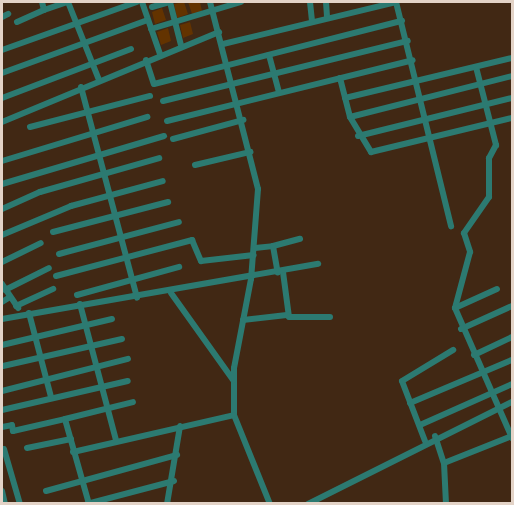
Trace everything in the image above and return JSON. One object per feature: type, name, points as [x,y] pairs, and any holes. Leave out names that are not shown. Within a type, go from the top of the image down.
[{"type":"street","points":[[42,2],[44,10]]},
{"type":"street","points":[[17,22],[67,2],[90,64],[99,80]]},
{"type":"street","points":[[2,50],[137,2]]},
{"type":"street","points":[[142,2],[160,54]]},
{"type":"street","points":[[152,7],[170,2],[181,45]]},
{"type":"street","points":[[210,2],[243,120],[258,189],[251,279],[234,381],[234,415],[270,504]]},
{"type":"street","points":[[151,30],[241,2]]},
{"type":"street","points":[[310,2],[312,21]]},
{"type":"street","points":[[326,2],[327,17]]},
{"type":"street","points":[[223,44],[396,2],[413,60],[429,138],[451,225]]},
{"type":"street","points":[[2,17],[8,14]]},
{"type":"street","points":[[2,73],[148,20]]},
{"type":"street","points":[[146,60],[154,84],[402,21]]},
{"type":"street","points":[[2,122],[181,45],[219,32]]},
{"type":"street","points":[[163,101],[408,41]]},
{"type":"street","points":[[2,98],[131,49]]},
{"type":"street","points":[[269,55],[279,92]]},
{"type":"street","points":[[345,98],[417,79],[513,58]]},
{"type":"street","points":[[167,122],[413,60]]},
{"type":"street","points":[[444,463],[512,437],[484,373],[461,329],[455,308],[470,252],[464,233],[489,196],[489,158],[496,145],[487,124],[476,67]]},
{"type":"street","points":[[350,117],[513,76]]},
{"type":"street","points":[[340,78],[350,117],[358,136],[370,152],[513,118]]},
{"type":"street","points":[[81,87],[95,131],[137,298]]},
{"type":"street","points":[[30,127],[150,96]]},
{"type":"street","points":[[358,136],[513,98]]},
{"type":"street","points":[[2,161],[147,117]]},
{"type":"street","points":[[173,140],[243,120]]},
{"type":"street","points":[[2,184],[100,153],[164,136]]},
{"type":"street","points":[[195,165],[250,152]]},
{"type":"street","points":[[2,209],[159,158]]},
{"type":"street","points":[[2,235],[111,195],[163,181]]},
{"type":"street","points":[[53,232],[168,202]]},
{"type":"street","points":[[58,254],[179,222]]},
{"type":"street","points":[[56,276],[192,240],[201,261],[254,252],[300,240]]},
{"type":"street","points":[[2,262],[41,243]]},
{"type":"street","points":[[273,246],[287,315]]},
{"type":"street","points":[[2,319],[80,304],[171,293],[318,264]]},
{"type":"street","points":[[77,295],[179,267]]},
{"type":"street","points":[[49,268],[3,287],[16,306],[25,314],[35,335],[42,354],[51,397]]},
{"type":"street","points":[[16,306],[53,289]]},
{"type":"street","points":[[455,308],[497,289]]},
{"type":"street","points":[[171,293],[234,381]]},
{"type":"street","points":[[2,302],[10,297]]},
{"type":"street","points":[[80,304],[87,324],[106,410],[116,440]]},
{"type":"street","points":[[461,329],[513,306]]},
{"type":"street","points":[[243,320],[287,315],[295,320],[330,317]]},
{"type":"street","points":[[2,345],[35,335],[112,319]]},
{"type":"street","points":[[474,355],[513,337]]},
{"type":"street","points":[[3,366],[42,354],[122,339]]},
{"type":"street","points":[[425,441],[410,403],[405,377],[453,350]]},
{"type":"street","points":[[2,391],[47,377],[128,359]]},
{"type":"street","points":[[410,403],[513,360]]},
{"type":"street","points":[[2,410],[128,381]]},
{"type":"street","points":[[420,425],[513,384]]},
{"type":"street","points":[[2,427],[12,425],[13,431],[133,402]]},
{"type":"street","points":[[308,504],[435,436],[513,402]]},
{"type":"street","points":[[74,452],[116,440],[234,415]]},
{"type":"street","points":[[65,419],[88,503],[174,481]]},
{"type":"street","points":[[167,504],[174,481],[180,426]]},
{"type":"street","points":[[435,436],[444,463],[446,504]]},
{"type":"street","points":[[27,448],[70,439]]},
{"type":"street","points":[[4,449],[20,504]]},
{"type":"street","points":[[46,492],[177,455]]},
{"type":"street","points":[[2,491],[5,504]]},
{"type":"building","points":[[184,2],[188,14],[177,18],[174,4]]},
{"type":"building","points":[[188,2],[200,2],[202,11],[192,14]]},
{"type":"building","points":[[162,8],[166,20],[155,24],[152,12]]},
{"type":"building","points":[[190,22],[193,34],[183,38],[180,25]]},
{"type":"building","points":[[168,28],[171,41],[161,45],[157,32]]}]
